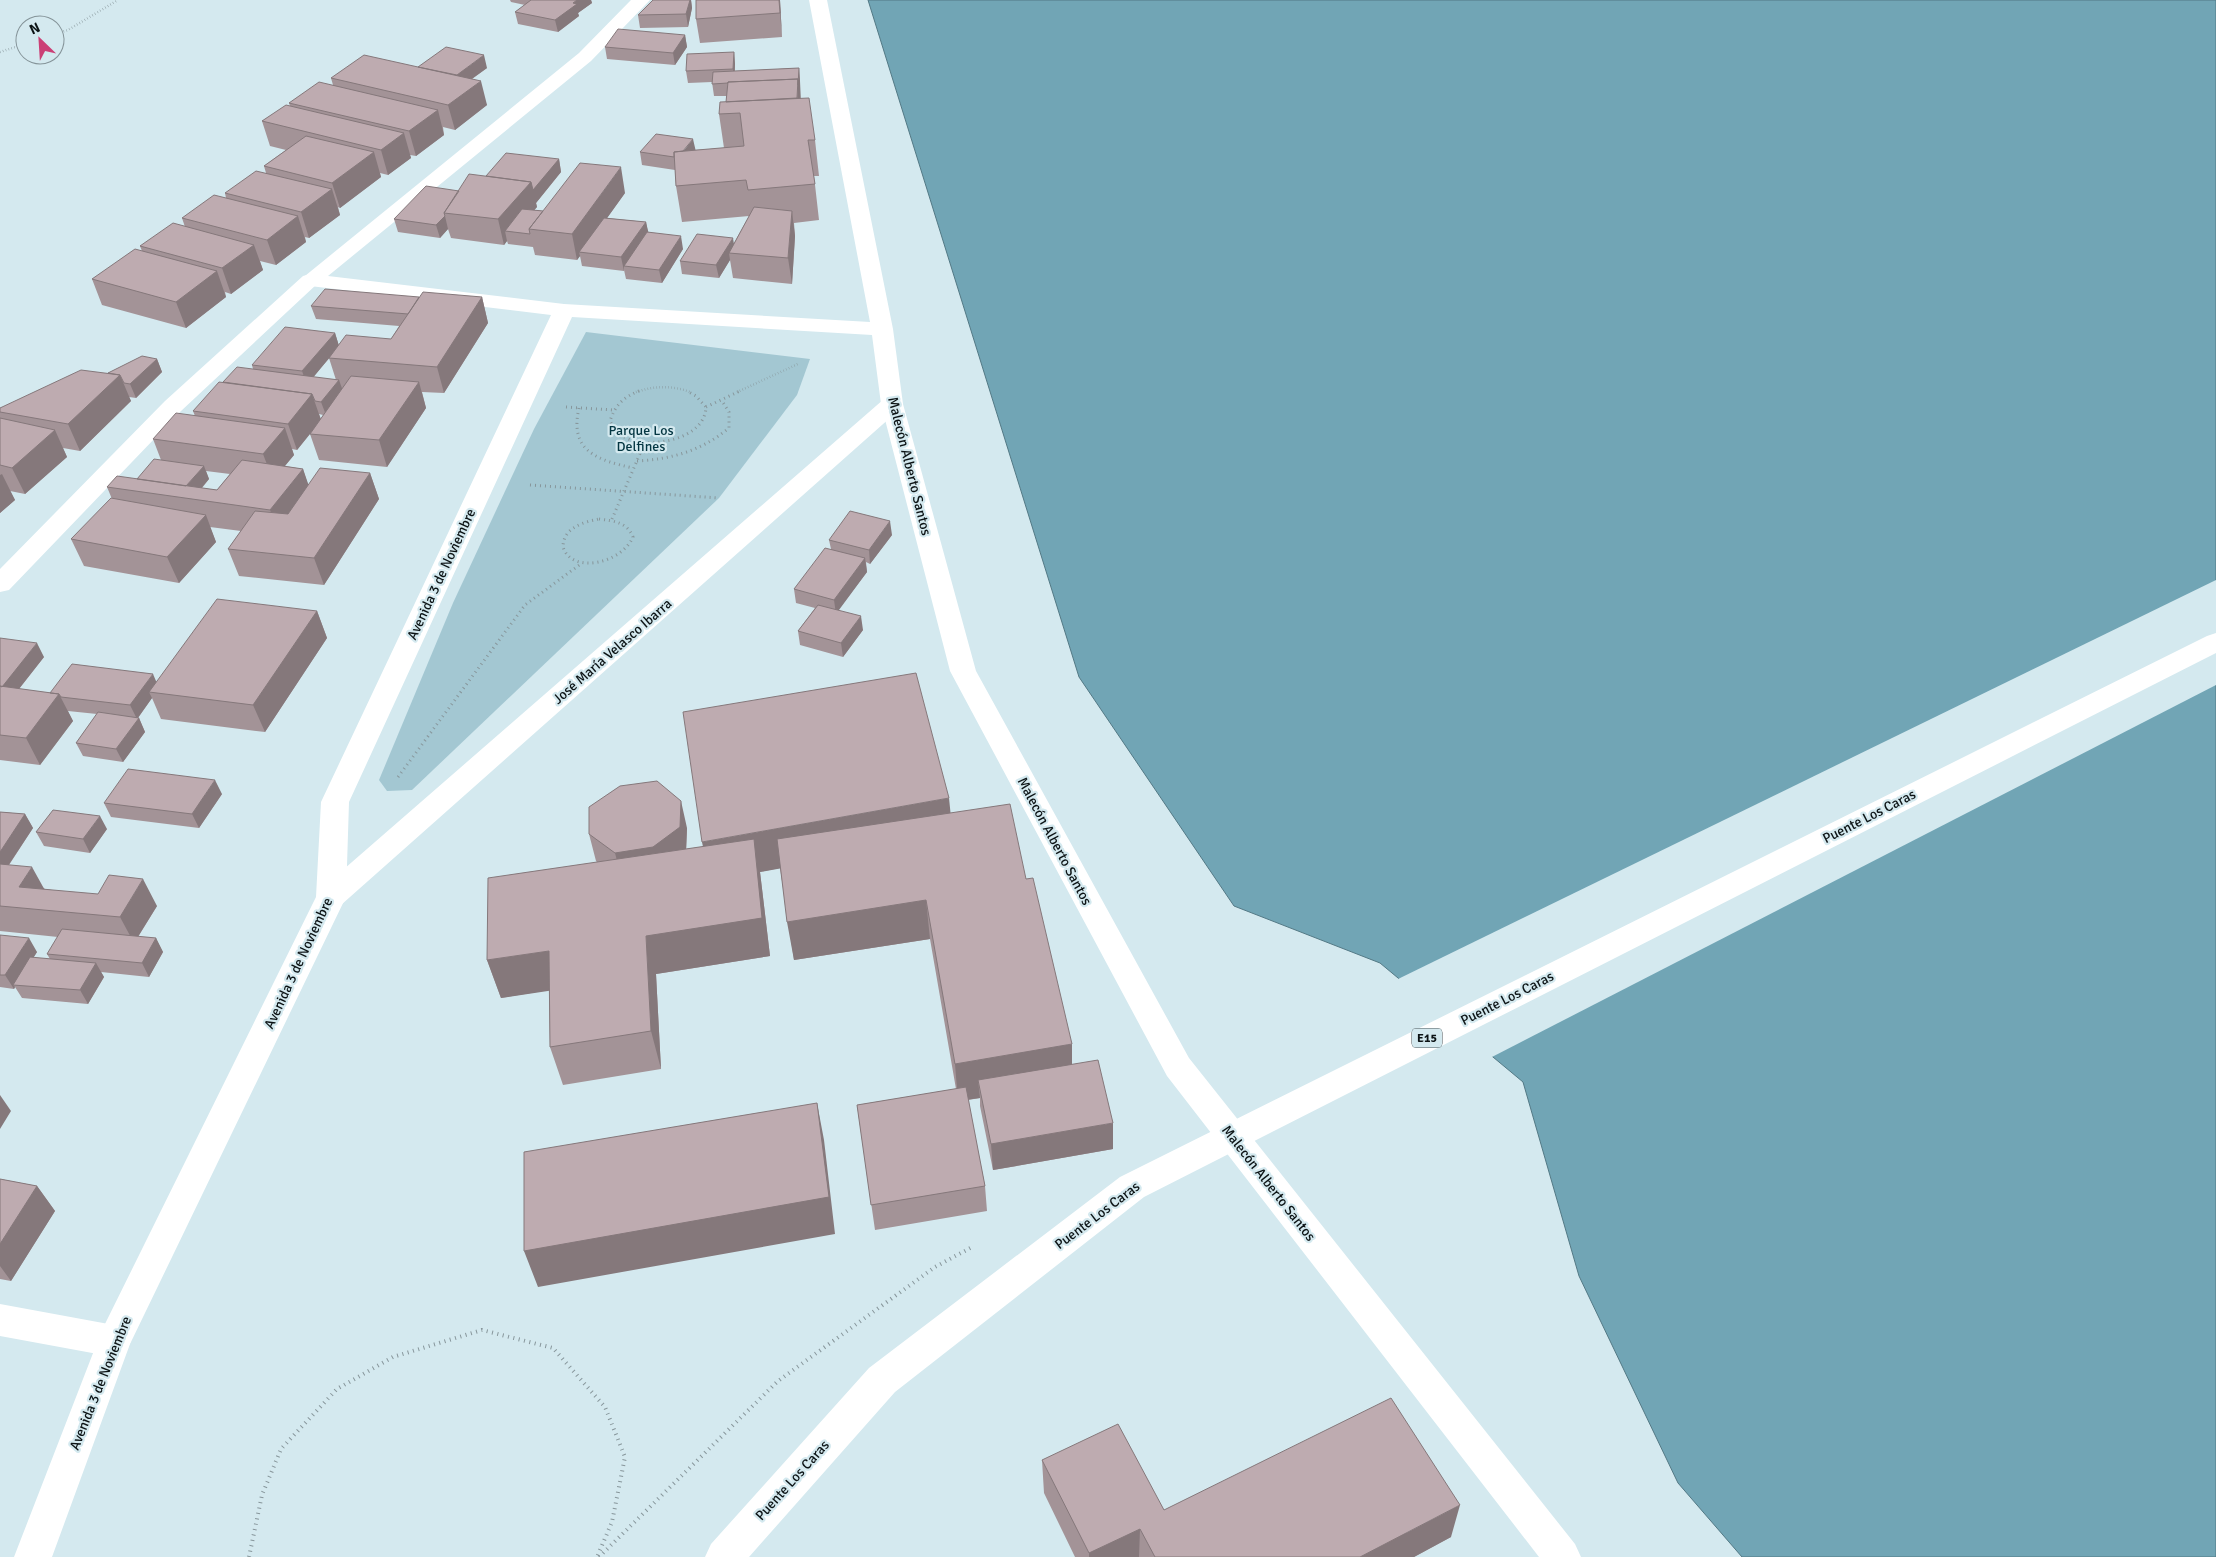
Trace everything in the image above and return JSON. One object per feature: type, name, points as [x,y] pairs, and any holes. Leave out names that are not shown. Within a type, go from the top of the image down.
[{"type":"main road","points":[[0,584],[173,406],[310,280],[585,57],[641,0]]},
{"type":"main road","name":"Malecón Alberto Santos","points":[[818,0],[882,329],[892,404],[964,671],[1178,1067],[1562,1557]]},
{"type":"main road","points":[[310,280],[564,310],[882,329]]},
{"type":"main road","name":"Avenida 3 de Noviembre","points":[[33,1557],[114,1341],[331,897],[335,802],[564,310]]},
{"type":"main road","name":"José María Velasco Ibarra","points":[[331,897],[892,404]]},
{"type":"main road","name":"Puente Los Caras","points":[[724,1557],[882,1380],[1132,1186],[2216,642]]},
{"type":"main road","points":[[0,1320],[114,1341]]},
{"type":"path","points":[[65,31],[118,0]]},
{"type":"path","points":[[0,52],[15,47]]},
{"type":"path","points":[[706,407],[722,401],[764,378],[802,362]]},
{"type":"path","points":[[654,387],[672,387],[688,390],[700,397],[706,407],[704,418],[696,428],[681,437],[663,442],[645,442],[628,439],[616,431],[610,421],[613,410],[621,400],[636,392],[654,387]]},
{"type":"path","points":[[637,460],[649,460],[688,453],[713,442],[729,428],[729,412],[722,401]]},
{"type":"path","points":[[563,407],[613,410]]},
{"type":"path","points":[[579,408],[574,422],[575,435],[583,447],[596,457],[613,464],[634,468]]},
{"type":"path","points":[[612,520],[645,442]]},
{"type":"path","points":[[484,481],[719,498]]},
{"type":"path","points":[[599,519],[624,523],[631,530],[633,538],[630,546],[622,554],[610,560],[596,563],[582,562],[571,559],[564,552],[563,544],[566,535],[574,527],[599,519]]},
{"type":"path","points":[[393,784],[525,605],[582,562]]},
{"type":"path","points":[[249,1557],[262,1495],[281,1449],[337,1389],[393,1357],[482,1330],[553,1348],[605,1406],[625,1457],[612,1522],[597,1557]]},
{"type":"green space","name":"Parque Los Delfines","points":[[586,332],[810,359],[797,395],[719,498],[412,790],[387,791],[379,780],[453,603],[534,429]]},
{"type":"shaded area","points":[[868,0],[2216,0],[2216,1557],[1742,1557],[1678,1483],[1579,1276],[1523,1082],[1380,963],[1234,906],[1079,677]]},
{"type":"pier","points":[[2216,580],[2216,685],[1490,1058],[1396,980]]},
{"type":"building","points":[[531,0],[577,0],[573,3],[577,4],[555,20],[515,12]]},
{"type":"building","points":[[653,0],[690,0],[686,14],[638,15]]},
{"type":"building","points":[[696,0],[779,0],[780,13],[696,19]]},
{"type":"building","points":[[618,29],[685,35],[673,53],[605,47]]},
{"type":"building","points":[[446,47],[484,55],[457,75],[418,67]]},
{"type":"building","points":[[734,52],[733,69],[686,71],[687,54]]},
{"type":"building","points":[[364,55],[481,81],[448,105],[331,78]]},
{"type":"building","points":[[799,68],[798,85],[798,79],[712,84],[713,72]]},
{"type":"building","points":[[798,79],[797,98],[726,102],[728,82]]},
{"type":"building","points":[[319,82],[438,110],[409,131],[289,103]]},
{"type":"building","points":[[809,98],[815,140],[808,140],[815,184],[748,190],[746,180],[676,186],[674,152],[744,146],[740,113],[719,114],[720,102]]},
{"type":"building","points":[[286,105],[404,133],[381,150],[262,121]]},
{"type":"building","points":[[656,134],[693,139],[683,151],[674,152],[674,157],[640,152]]},
{"type":"building","points":[[306,136],[374,152],[332,183],[264,166]]},
{"type":"building","points":[[506,153],[559,159],[533,190],[531,182],[486,176]]},
{"type":"building","points":[[580,163],[621,167],[572,234],[529,229]]},
{"type":"building","points":[[256,171],[332,189],[301,212],[225,193]]},
{"type":"building","points":[[469,174],[531,182],[498,219],[444,213]]},
{"type":"building","points":[[426,186],[459,191],[444,213],[445,216],[436,225],[394,219]]},
{"type":"building","points":[[214,195],[298,216],[267,240],[182,218]]},
{"type":"building","points":[[754,207],[792,211],[788,258],[729,253]]},
{"type":"building","points":[[522,209],[543,211],[529,229],[530,234],[505,231]]},
{"type":"building","points":[[604,218],[646,222],[621,257],[579,252]]},
{"type":"building","points":[[173,223],[254,245],[222,268],[140,246]]},
{"type":"building","points":[[647,232],[681,236],[659,270],[624,266]]},
{"type":"building","points":[[697,234],[733,238],[716,265],[680,261]]},
{"type":"building","points":[[135,249],[217,271],[176,302],[92,279]]},
{"type":"building","points":[[325,289],[419,297],[408,314],[311,306]]},
{"type":"building","points":[[423,292],[482,297],[437,367],[329,358],[346,335],[391,339]]},
{"type":"building","points":[[285,327],[335,333],[302,371],[252,365]]},
{"type":"building","points":[[142,356],[157,359],[130,384],[124,383],[120,375],[108,373]]},
{"type":"building","points":[[237,367],[339,380],[321,402],[315,401],[312,394],[223,382]]},
{"type":"building","points":[[81,370],[120,375],[68,424],[0,412],[0,408]]},
{"type":"building","points":[[351,376],[419,382],[379,440],[310,434]]},
{"type":"building","points":[[219,382],[312,394],[288,424],[193,411]]},
{"type":"building","points":[[176,413],[285,428],[263,454],[153,439]]},
{"type":"building","points":[[0,418],[55,430],[12,468],[0,465]]},
{"type":"building","points":[[154,459],[204,466],[186,486],[137,479]]},
{"type":"building","points":[[242,460],[303,469],[270,510],[107,487],[117,476],[217,490]]},
{"type":"building","points":[[320,468],[370,473],[314,558],[228,549],[255,511],[288,514]]},
{"type":"building","points":[[111,498],[206,515],[167,557],[71,539]]},
{"type":"building","points":[[850,511],[890,521],[869,550],[829,540]]},
{"type":"building","points":[[825,548],[865,558],[834,600],[794,589]]},
{"type":"building","points":[[217,599],[317,611],[253,705],[149,692]]},
{"type":"building","points":[[818,605],[861,616],[841,643],[798,631]]},
{"type":"building","points":[[0,638],[37,643],[2,687],[0,686]]},
{"type":"building","points":[[72,664],[153,674],[130,705],[61,697],[59,694],[50,693]]},
{"type":"building","points":[[916,673],[949,798],[702,842],[683,712]]},
{"type":"building","points":[[0,686],[59,694],[26,738],[0,735]]},
{"type":"building","points":[[98,712],[139,718],[116,749],[76,743]]},
{"type":"building","points":[[128,769],[215,780],[192,814],[104,803]]},
{"type":"building","points":[[657,781],[681,801],[680,827],[653,847],[615,853],[589,834],[589,807],[620,786]]},
{"type":"building","points":[[1010,804],[1026,879],[1033,878],[1072,1044],[955,1064],[926,900],[787,922],[777,839]]},
{"type":"building","points":[[53,810],[100,816],[83,839],[36,832]]},
{"type":"building","points":[[0,812],[25,814],[0,852]]},
{"type":"building","points":[[754,839],[762,918],[646,936],[651,1031],[550,1047],[549,951],[487,960],[488,878]]},
{"type":"building","points":[[0,864],[32,867],[19,887],[98,894],[109,875],[143,879],[120,917],[0,906]]},
{"type":"building","points":[[62,929],[156,938],[142,963],[47,954]]},
{"type":"building","points":[[0,935],[29,938],[5,975],[0,975]]},
{"type":"building","points":[[30,957],[96,963],[80,990],[13,985]]},
{"type":"building","points":[[1098,1060],[1113,1123],[991,1144],[978,1080]]},
{"type":"building","points":[[966,1087],[985,1186],[871,1205],[857,1105]]},
{"type":"building","points":[[817,1103],[829,1197],[524,1251],[524,1152]]},
{"type":"building","points":[[0,1179],[37,1186],[0,1244]]},
{"type":"building","points":[[1391,1398],[1460,1505],[1360,1557],[1155,1557],[1140,1529],[1089,1553],[1042,1460],[1118,1424],[1164,1510]]}]
